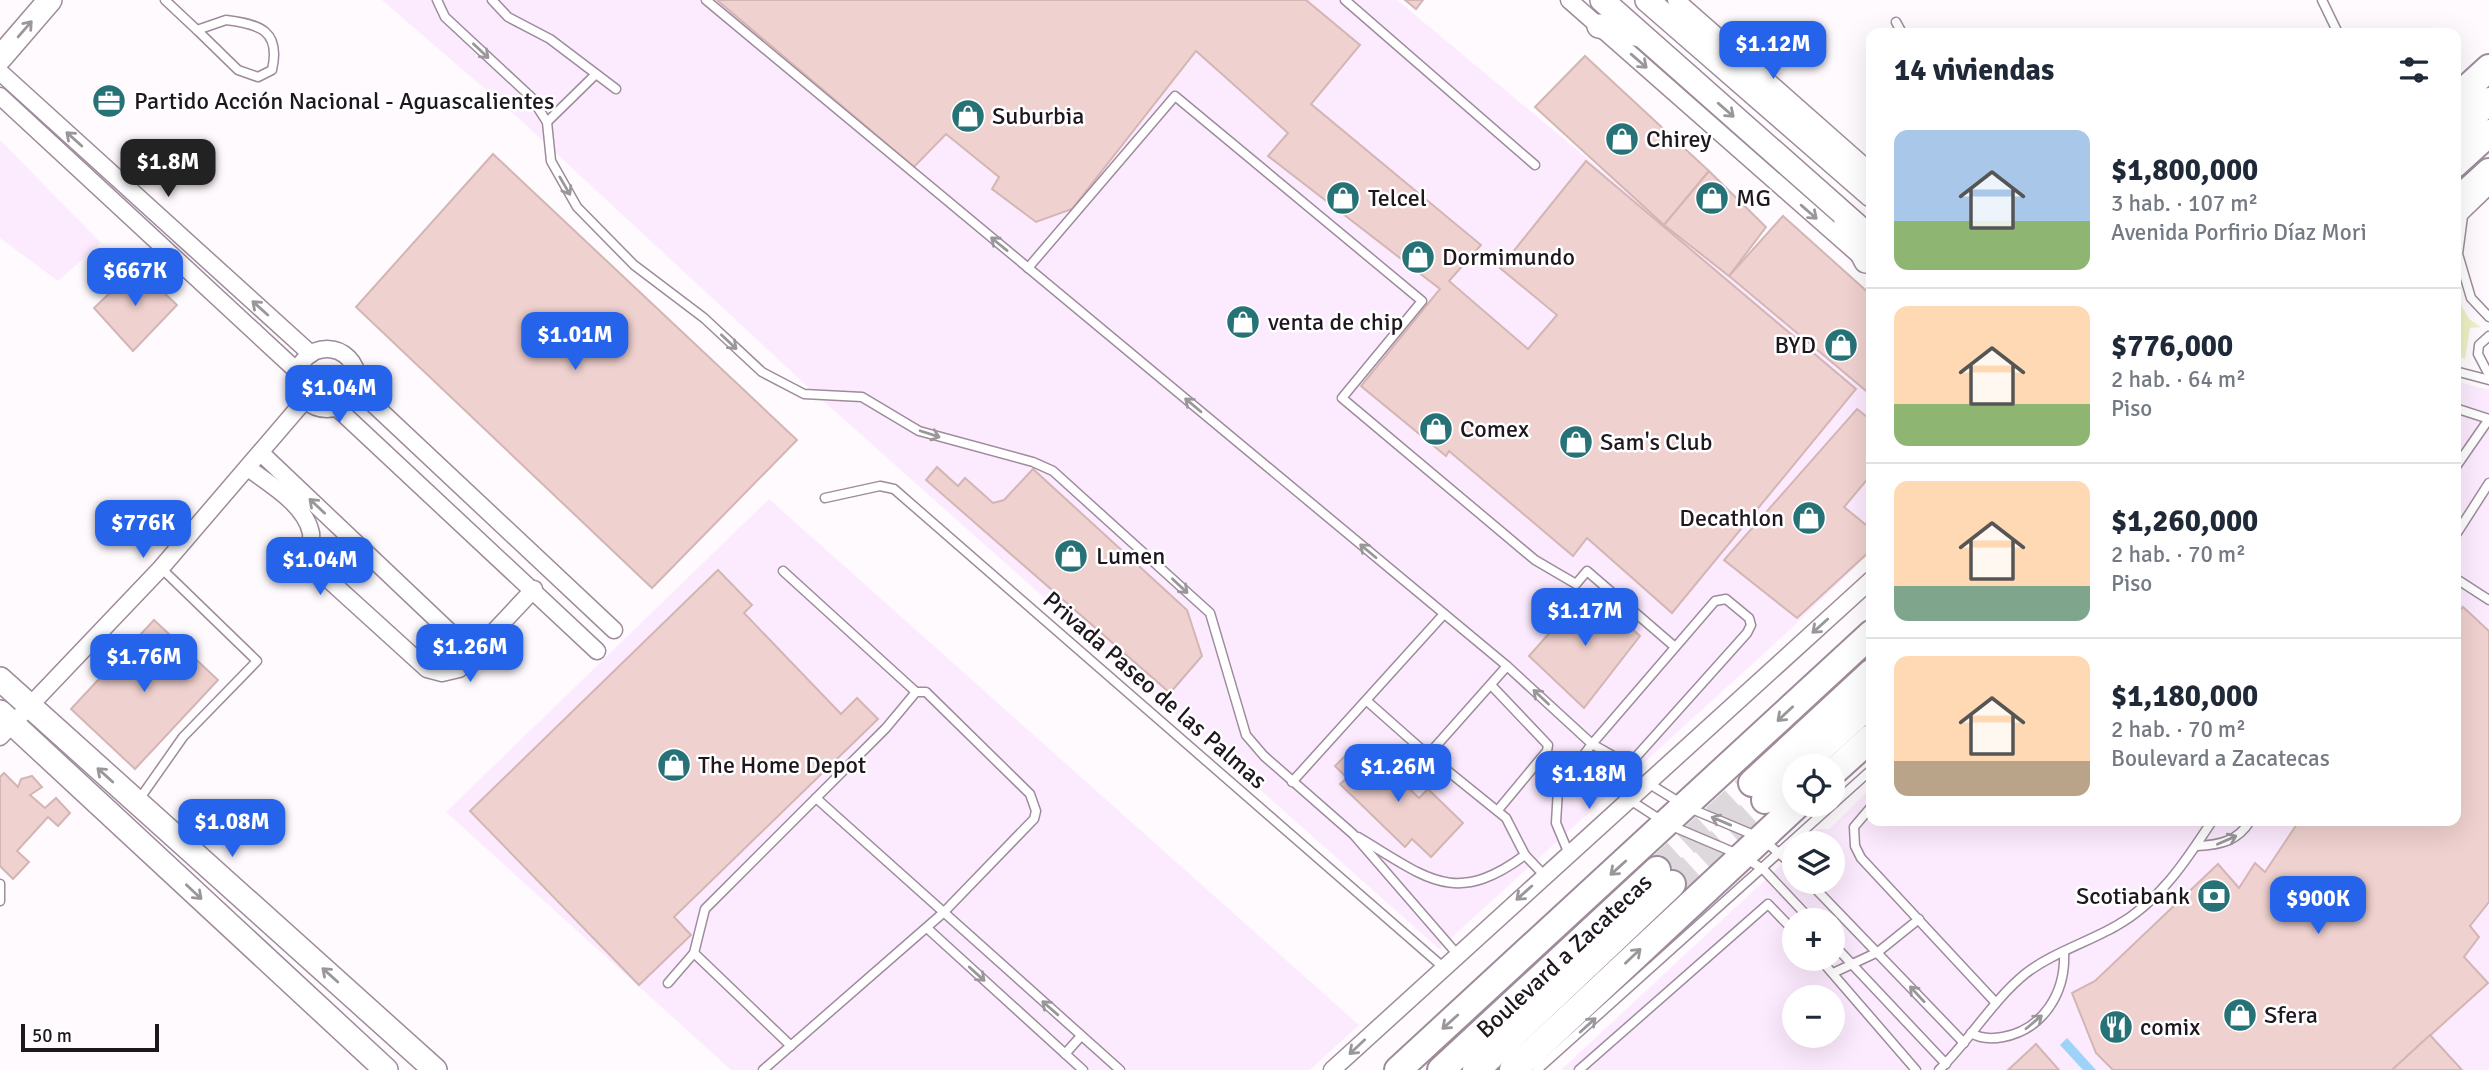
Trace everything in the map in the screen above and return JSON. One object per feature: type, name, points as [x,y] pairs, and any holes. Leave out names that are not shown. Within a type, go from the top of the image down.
[{"type":"main road","points":[[2461,94],[2489,68]]},
{"type":"main road","points":[[2461,127],[2489,101]]},
{"type":"main road","points":[[2461,159],[2489,133]]},
{"type":"main road","points":[[2461,207],[2489,172]]},
{"type":"main road","points":[[1398,1070],[1687,807],[1866,639]]},
{"type":"main road","points":[[1793,754],[1866,678]]},
{"type":"main road","points":[[1814,754],[1866,708]]},
{"type":"main road","points":[[1845,761],[1866,742]]},
{"type":"main road","points":[[1782,766],[1758,791],[1782,780]]},
{"type":"main road","points":[[1513,1070],[1741,855],[1771,845],[1789,817]]},
{"type":"main road","name":"Boulevard a Zacatecas","points":[[1441,1070],[1665,877],[1476,1070]]},
{"type":"street","points":[[0,58],[50,0]]},
{"type":"street","points":[[1569,0],[1866,262]]},
{"type":"street","points":[[1602,0],[1866,233]]},
{"type":"street","points":[[1647,0],[1866,191]]},
{"type":"street","points":[[1676,0],[1866,168]]},
{"type":"street","points":[[1599,26],[1642,36]]},
{"type":"street","points":[[0,72],[311,354]]},
{"type":"street","points":[[0,96],[298,372]]},
{"type":"street","points":[[1801,134],[1831,137]]},
{"type":"street","points":[[1840,210],[1866,260]]},
{"type":"street","points":[[328,349],[344,355],[355,369],[352,395],[336,407],[320,408],[305,400],[298,387],[298,372],[311,354],[328,349]]},
{"type":"street","points":[[355,387],[614,630]]},
{"type":"street","points":[[305,400],[161,568],[29,707],[4,725],[386,1070]]},
{"type":"street","points":[[336,407],[534,589],[597,651]]},
{"type":"street","points":[[261,453],[473,654]]},
{"type":"street","points":[[248,468],[294,504],[306,521],[311,534],[308,561],[427,669],[442,673],[459,669],[534,589]]},
{"type":"street","points":[[1332,1070],[1866,585]]},
{"type":"street","points":[[0,679],[435,1070]]},
{"type":"street","points":[[345,1032],[367,1007]]},
{"type":"lane","points":[[165,0],[239,70],[258,77],[272,70],[276,52],[267,33],[254,23],[226,20],[197,30]]},
{"type":"lane","points":[[437,0],[445,17],[531,97],[547,122],[551,161],[577,207],[634,265],[704,318],[762,372],[804,394],[862,397],[919,431],[1033,462],[1070,484],[1210,613],[1246,735],[1292,782],[1353,834],[1457,954]]},
{"type":"lane","points":[[492,0],[508,17],[550,39],[616,89]]},
{"type":"lane","points":[[706,0],[1507,666],[1592,744],[1622,761],[1636,757],[1747,633],[1751,625],[1749,618],[1721,597],[1592,744],[1558,789],[1556,823],[1569,854]]},
{"type":"lane","points":[[1345,0],[1535,165]]},
{"type":"lane","points":[[2322,0],[2336,28]]},
{"type":"lane","points":[[1896,22],[1899,28]]},
{"type":"lane","points":[[547,122],[596,74]]},
{"type":"lane","points":[[1028,268],[1175,96],[1422,301],[1342,398],[1535,560],[1576,584],[1587,570],[1675,647]]},
{"type":"lane","points":[[2461,209],[2489,191]]},
{"type":"lane","points":[[2461,270],[2472,298],[2489,317]]},
{"type":"lane","points":[[2489,335],[2479,345],[2478,354],[2489,377]]},
{"type":"lane","points":[[2461,372],[2489,377]]},
{"type":"lane","points":[[2461,410],[2489,419],[2461,459]]},
{"type":"lane","points":[[2461,527],[2489,483]]},
{"type":"lane","name":"Privada Paseo de las Palmas","points":[[825,498],[880,486],[894,489],[1443,967]]},
{"type":"lane","points":[[137,804],[183,737],[257,661],[161,568]]},
{"type":"lane","points":[[764,1070],[943,914],[1034,819],[1036,811],[1030,794],[926,692],[916,692],[783,571]]},
{"type":"lane","points":[[2461,582],[2489,600]]},
{"type":"lane","points":[[1292,782],[1444,614]]},
{"type":"lane","points":[[1427,755],[1507,666]]},
{"type":"lane","points":[[1491,685],[1548,745],[1547,751],[1498,810]]},
{"type":"lane","points":[[668,983],[694,953],[705,909],[886,727],[916,692]]},
{"type":"lane","points":[[1367,701],[1427,755],[1498,810],[1514,830],[1525,855],[1544,876]]},
{"type":"lane","points":[[1536,1070],[1763,869],[1771,845],[1866,774]]},
{"type":"lane","points":[[1648,783],[1687,807],[1771,845],[1782,855]]},
{"type":"lane","points":[[816,798],[1120,1070]]},
{"type":"lane","points":[[1630,799],[1667,824],[1741,855],[1763,869],[1800,908]]},
{"type":"lane","points":[[1866,813],[1854,827],[1855,846],[1861,858],[1996,1003]]},
{"type":"lane","points":[[1845,957],[1943,1067],[1996,1003],[2027,972],[2136,914],[2174,877],[2210,826]]},
{"type":"lane","points":[[2197,846],[2226,842],[2237,836],[2246,826]]},
{"type":"lane","points":[[1353,834],[1419,872],[1452,884],[1475,884],[1495,876],[1525,855]]},
{"type":"lane","points":[[0,884],[0,901]]},
{"type":"lane","points":[[1821,894],[1964,1043]]},
{"type":"lane","points":[[1579,1070],[1768,904],[1782,919]]},
{"type":"lane","points":[[1916,1070],[1833,973],[1878,952],[1919,919]]},
{"type":"lane","points":[[927,928],[1083,1070]]},
{"type":"lane","points":[[1972,1034],[1978,1037],[2010,1035],[2040,1019],[2060,988],[2063,952]]},
{"type":"lane","points":[[694,953],[791,1046]]},
{"type":"lane","points":[[1065,1054],[1082,1036]]},
{"type":"shaded area","points":[[382,0],[1397,0],[1866,391],[1866,557],[1782,637],[1439,949],[821,399],[515,115]]},
{"type":"shaded area","points":[[0,140],[101,243],[58,281],[0,238]]},
{"type":"shaded area","points":[[2461,383],[2489,390],[2489,1070],[1561,1070],[1782,864],[1782,894],[1845,894],[1845,831],[1815,831],[1829,829],[1841,817],[1845,817],[1845,813],[1866,793],[1866,826],[2461,826]]},
{"type":"shaded area","points":[[769,499],[1359,1025],[1310,1070],[731,1070],[446,812]]},
{"type":"green space","points":[[2461,305],[2469,319],[2481,327],[2470,328],[2465,359],[2461,357]]},
{"type":"water","points":[[2067,1038],[2096,1070],[2083,1070],[2060,1045]]},
{"type":"building","points":[[717,0],[1306,0],[1360,45],[1311,104],[1481,245],[1449,281],[1528,349],[1557,315],[1500,268],[1586,161],[1856,389],[1672,613],[1587,538],[1573,556],[1449,451],[1446,456],[1361,386],[1440,289],[1268,156],[1288,133],[1196,51],[1072,209],[1036,222],[992,189],[999,177],[946,134],[914,167]]},
{"type":"building","points":[[1405,0],[1423,0],[1416,9]]},
{"type":"building","name":"Chirey","points":[[1585,56],[1709,171],[1664,225],[1535,107]]},
{"type":"building","points":[[493,154],[797,440],[652,588],[356,307]]},
{"type":"building","name":"MG","points":[[1709,171],[1766,227],[1729,276],[1664,225]]},
{"type":"building","name":"BYD","points":[[1783,216],[1866,291],[1866,391],[1729,276]]},
{"type":"building","points":[[137,267],[177,305],[133,351],[94,308]]},
{"type":"building","name":"Decathlon","points":[[1857,409],[1866,416],[1866,481],[1844,507],[1866,525],[1866,555],[1797,618],[1724,560]]},
{"type":"building","name":"Lumen","points":[[937,467],[958,486],[965,478],[993,503],[1004,500],[1033,469],[1187,610],[1202,656],[1170,693],[926,480]]},
{"type":"building","name":"The Home Depot","points":[[718,570],[752,605],[744,613],[841,714],[857,698],[878,719],[674,917],[691,935],[639,985],[470,811]]},
{"type":"building","points":[[1588,590],[1640,636],[1584,708],[1529,656]]},
{"type":"building","points":[[2463,607],[2489,631],[2489,902],[2470,926],[2479,937],[2464,957],[2488,983],[2392,1070],[2113,1070],[2096,1053],[2072,993],[2095,981],[2218,864],[2239,888],[2255,863],[2265,872],[2296,826],[2461,826]]},
{"type":"building","points":[[154,620],[218,680],[135,769],[71,709]]},
{"type":"building","points":[[1353,748],[1366,760],[1372,753],[1419,798],[1428,789],[1463,823],[1431,857],[1412,839],[1405,847],[1340,784],[1347,778],[1335,766]]},
{"type":"building","points":[[4,773],[18,787],[21,779],[32,776],[42,787],[30,795],[45,808],[56,798],[70,813],[58,826],[48,817],[17,851],[29,862],[13,879],[0,866],[0,777]]},
{"type":"building","points":[[2430,1035],[2462,1070],[2392,1070]]},
{"type":"building","points":[[2036,1044],[2059,1070],[2008,1070]]},
{"type":"tunnel","points":[[1657,870],[1752,783]]},
{"type":"tunnel","points":[[1672,884],[1765,800]]},
{"type":"place","name":"Partido Acción Nacional - Aguascalientes","points":[[109,101]]},
{"type":"place","name":"Suburbia","points":[[968,116]]},
{"type":"place","name":"Chirey","points":[[1622,139]]},
{"type":"place","name":"Telcel","points":[[1343,198]]},
{"type":"place","name":"MG","points":[[1712,198]]},
{"type":"place","name":"Dormimundo","points":[[1418,257]]},
{"type":"place","name":"venta de chip","points":[[1243,322]]},
{"type":"place","name":"BYD","points":[[1841,345]]},
{"type":"place","name":"Comex","points":[[1436,429]]},
{"type":"place","name":"Sam's Club","points":[[1576,442]]},
{"type":"place","name":"Decathlon","points":[[1809,518]]},
{"type":"place","name":"Lumen","points":[[1071,556]]},
{"type":"place","name":"The Home Depot","points":[[674,765]]},
{"type":"place","name":"Scotiabank","points":[[2214,896]]},
{"type":"place","name":"Sfera","points":[[2240,1015]]},
{"type":"place","name":"comix","points":[[2116,1027]]}]
